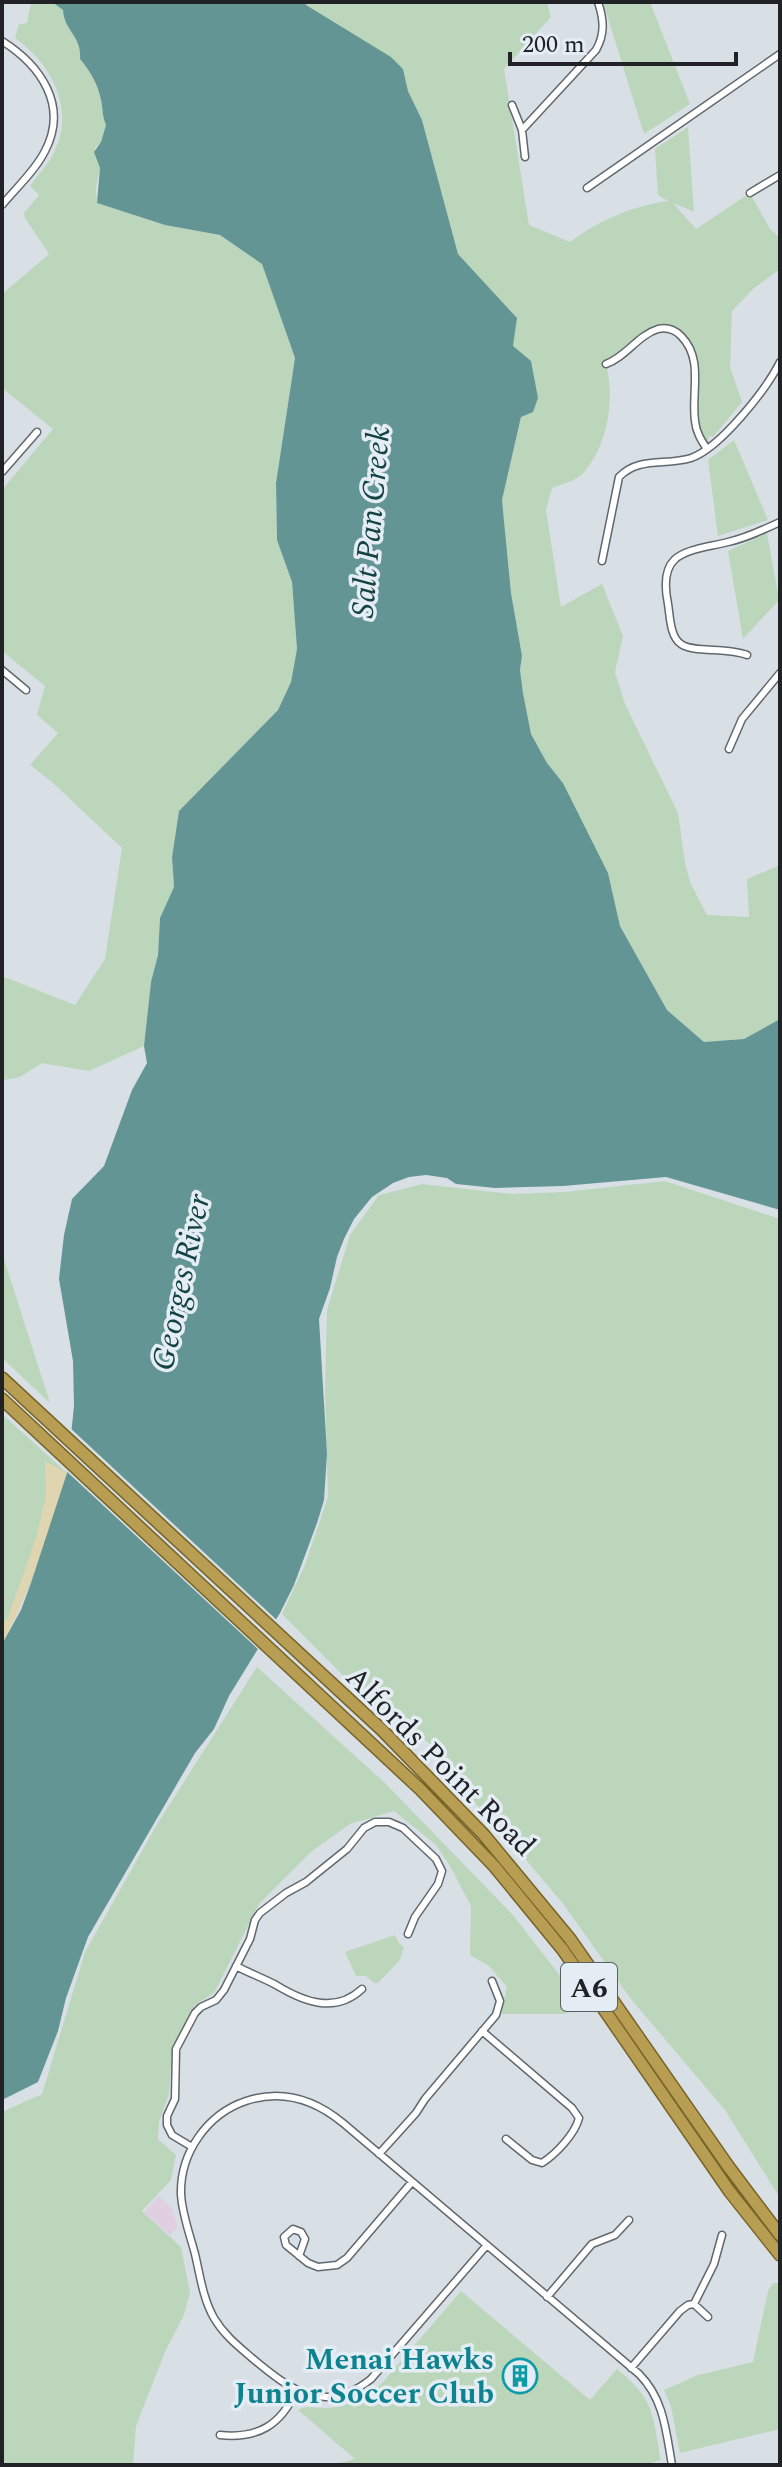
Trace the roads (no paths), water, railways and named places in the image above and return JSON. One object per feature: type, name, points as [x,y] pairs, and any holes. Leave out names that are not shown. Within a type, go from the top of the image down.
[{"type":"highway","name":"Alfords Point Road","points":[[2,1378],[382,1730],[477,1826],[548,1910],[780,2235]]},
{"type":"highway","name":"Alfords Point Road","points":[[2,1399],[371,1742],[458,1827],[530,1908],[579,1972],[723,2182],[780,2255]]},
{"type":"street","points":[[522,130],[596,50],[603,32],[598,2]]},
{"type":"street","points":[[2,41],[38,70],[51,94],[54,112],[46,151],[2,205]]},
{"type":"street","points":[[587,188],[780,54]]},
{"type":"street","points":[[512,105],[522,130],[525,157]]},
{"type":"street","points":[[750,193],[780,175]]},
{"type":"street","points":[[606,364],[619,358],[654,330],[666,328],[678,334],[690,349],[694,362],[695,424],[707,449]]},
{"type":"street","points":[[602,561],[616,487],[623,473],[643,463],[689,458],[718,442],[780,362]]},
{"type":"street","points":[[2,472],[37,432]]},
{"type":"street","points":[[747,655],[734,650],[689,647],[679,643],[674,634],[665,577],[674,559],[686,551],[736,540],[780,522]]},
{"type":"street","points":[[2,670],[26,690]]},
{"type":"street","points":[[729,749],[742,719],[780,673]]},
{"type":"street","points":[[192,2147],[172,2135],[167,2125],[167,2116],[176,2094],[175,2053],[195,2013],[219,1997],[250,1939],[260,1913],[342,1853],[364,1828],[380,1821],[403,1828],[441,1867],[438,1884],[415,1917],[408,1934]]},
{"type":"street","points":[[236,1966],[295,1997],[315,2003],[338,2003],[362,1989]]},
{"type":"street","points":[[379,2154],[496,2015],[498,1995],[492,1981]]},
{"type":"street","points":[[482,2031],[572,2108],[579,2118],[575,2129],[542,2163],[532,2160],[506,2139]]},
{"type":"street","points":[[487,2245],[364,2385],[348,2393],[316,2397],[296,2391],[275,2377],[231,2340],[210,2311],[182,2204],[183,2174],[192,2147],[206,2127],[228,2109],[256,2098],[284,2096],[301,2099],[323,2109],[487,2245],[647,2383],[658,2399],[672,2465]]},
{"type":"street","points":[[299,2256],[318,2267],[331,2267],[343,2262],[412,2182]]},
{"type":"street","points":[[547,2297],[592,2244],[615,2235],[629,2220]]},
{"type":"street","points":[[694,2304],[714,2264],[722,2235]]},
{"type":"street","points":[[631,2368],[680,2311],[694,2304]]},
{"type":"street","points":[[694,2304],[708,2317]]},
{"type":"street","points":[[220,2435],[242,2435],[268,2427],[285,2413],[296,2391]]},
{"type":"water","points":[[52,2],[305,2],[391,57],[403,69],[408,91],[422,120],[458,254],[517,318],[513,346],[531,361],[538,398],[533,412],[521,417],[502,500],[511,593],[522,656],[520,670],[531,734],[547,763],[563,783],[608,873],[620,926],[667,1010],[704,1042],[744,1039],[780,1019],[780,1210],[666,1177],[495,1188],[456,1184],[447,1178],[426,1175],[393,1183],[372,1197],[354,1219],[344,1239],[319,1319],[327,1454],[324,1500],[294,1585],[229,1696],[214,1729],[195,1753],[88,1937],[38,2082],[2,2100],[2,1644],[21,1610],[67,1473],[74,1406],[73,1361],[59,1279],[64,1235],[72,1199],[104,1166],[132,1090],[147,1063],[144,1046],[151,982],[158,955],[160,918],[174,887],[172,857],[179,811],[278,710],[291,682],[297,649],[292,582],[277,540],[276,483],[295,358],[262,264],[220,235],[165,225],[97,203],[100,168],[94,152],[106,125],[101,100],[93,78],[80,59],[78,45],[63,10]]},
{"type":"place","name":"Menai Hawks Junior Soccer Club","points":[[520,2376]]},
{"type":"water label","name":"Salt Pan Creek","points":[[370,522]]},
{"type":"water label","name":"Georges River","points":[[180,1282]]}]
